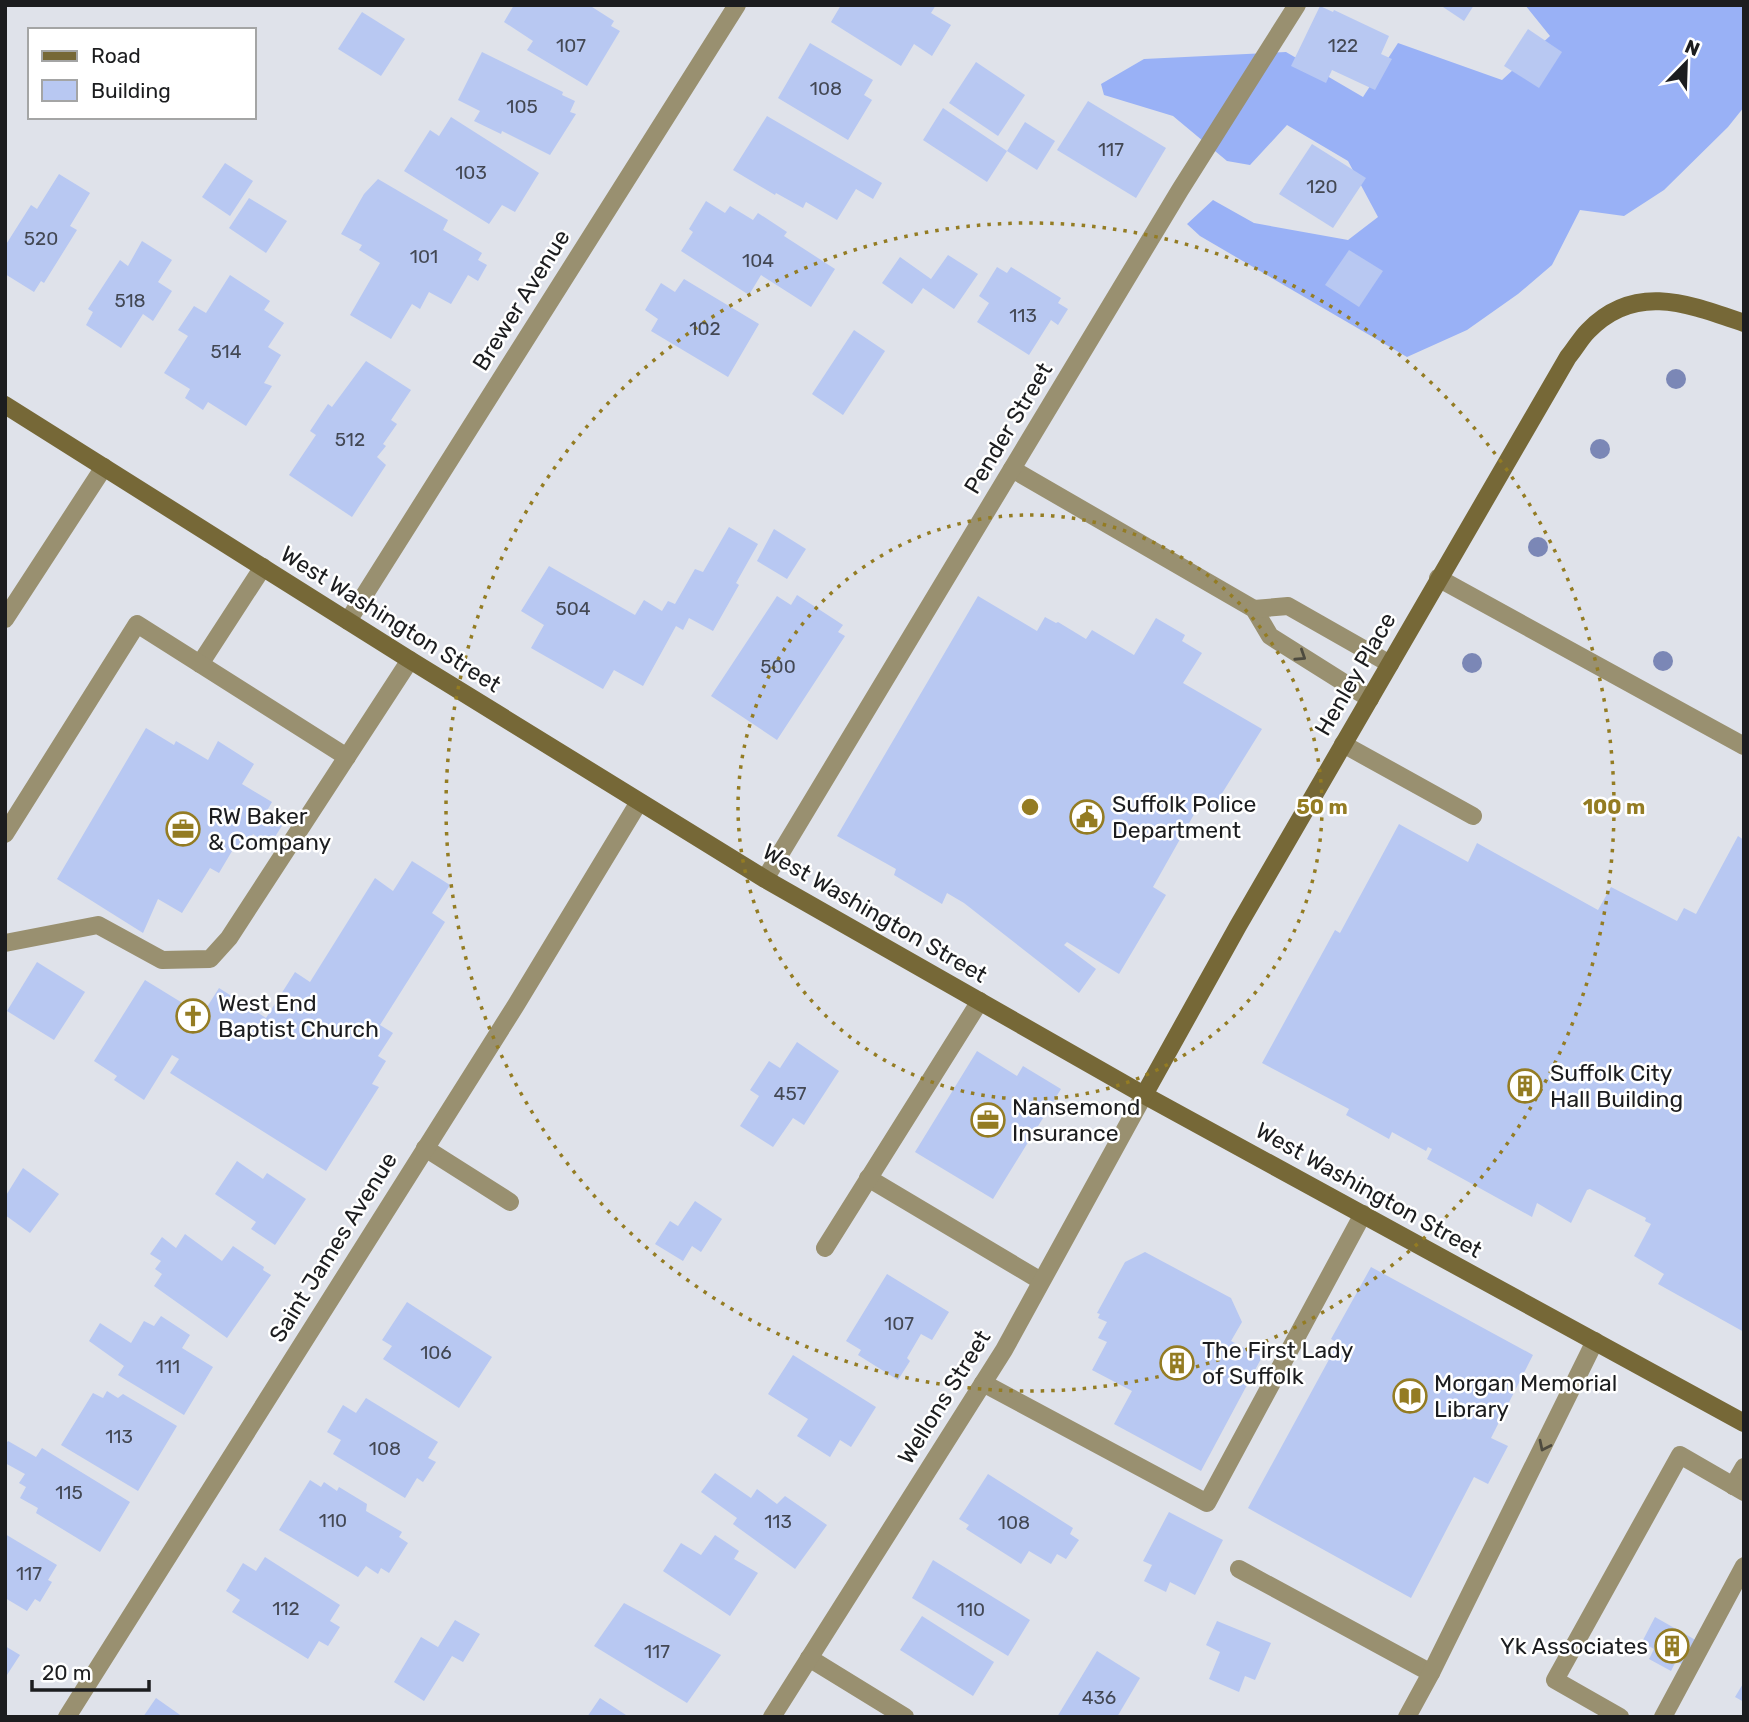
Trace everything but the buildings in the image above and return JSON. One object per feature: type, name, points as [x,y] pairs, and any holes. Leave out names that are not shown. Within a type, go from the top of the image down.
[{"type":"main road","name":"Henley Place","points":[[1144,1094],[1438,578],[1568,357],[1587,332],[1607,315],[1635,302],[1666,300],[1701,308],[1744,323]]},
{"type":"main road","name":"West Washington Street","points":[[5,405],[765,879],[1144,1094],[1744,1423]]},
{"type":"street","name":"Brewer Avenue","points":[[348,621],[737,5]]},
{"type":"street","name":"Pender Street","points":[[765,879],[1180,190],[1297,5]]},
{"type":"street","points":[[5,619],[104,467]]},
{"type":"street","points":[[1012,469],[1254,609],[1270,636],[1370,699]]},
{"type":"street","points":[[200,664],[262,567]]},
{"type":"street","points":[[1438,578],[1744,746]]},
{"type":"street","points":[[1254,609],[1288,606],[1390,664]]},
{"type":"street","points":[[5,834],[136,624],[347,757]]},
{"type":"street","points":[[5,943],[98,925],[162,960],[210,959],[229,938],[410,660]]},
{"type":"street","points":[[1343,744],[1473,816]]},
{"type":"street","name":"Saint James Avenue","points":[[67,1717],[516,1005],[639,802]]},
{"type":"street","points":[[825,1248],[980,1001]]},
{"type":"street","name":"Wellons Street","points":[[772,1717],[983,1383],[1144,1094]]},
{"type":"street","points":[[425,1148],[510,1202]]},
{"type":"street","points":[[869,1178],[1041,1281]]},
{"type":"street","points":[[983,1383],[1207,1503],[1363,1214]]},
{"type":"street","points":[[1407,1717],[1595,1341]]},
{"type":"street","points":[[1620,1717],[1555,1680],[1680,1455],[1739,1489],[1744,1467]]},
{"type":"street","points":[[1662,1717],[1744,1566]]},
{"type":"street","points":[[1239,1569],[1431,1673]]},
{"type":"street","points":[[809,1658],[905,1717]]},
{"type":"shaded area","points":[[1525,5],[1744,5],[1744,107],[1728,127],[1664,190],[1624,216],[1580,210],[1552,265],[1518,294],[1467,330],[1407,357],[1200,236],[1187,224],[1213,200],[1254,223],[1348,240],[1378,217],[1348,161],[1287,125],[1250,165],[1227,161],[1173,116],[1104,95],[1101,84],[1144,59],[1286,52],[1363,97],[1398,43],[1502,80],[1550,36]]},
{"type":"place","name":"Suffolk Police Department","points":[[1087,817]]},
{"type":"place","name":"RW Baker & Company","points":[[183,829]]},
{"type":"place","name":"West End Baptist Church","points":[[193,1016]]},
{"type":"place","name":"Suffolk City Hall Building","points":[[1525,1086]]},
{"type":"place","name":"Nansemond Insurance","points":[[988,1120]]},
{"type":"place","name":"The First Lady of Suffolk","points":[[1177,1363]]},
{"type":"place","name":"Morgan Memorial Library","points":[[1410,1396]]},
{"type":"place","name":"Yk Associates","points":[[1672,1646]]}]
